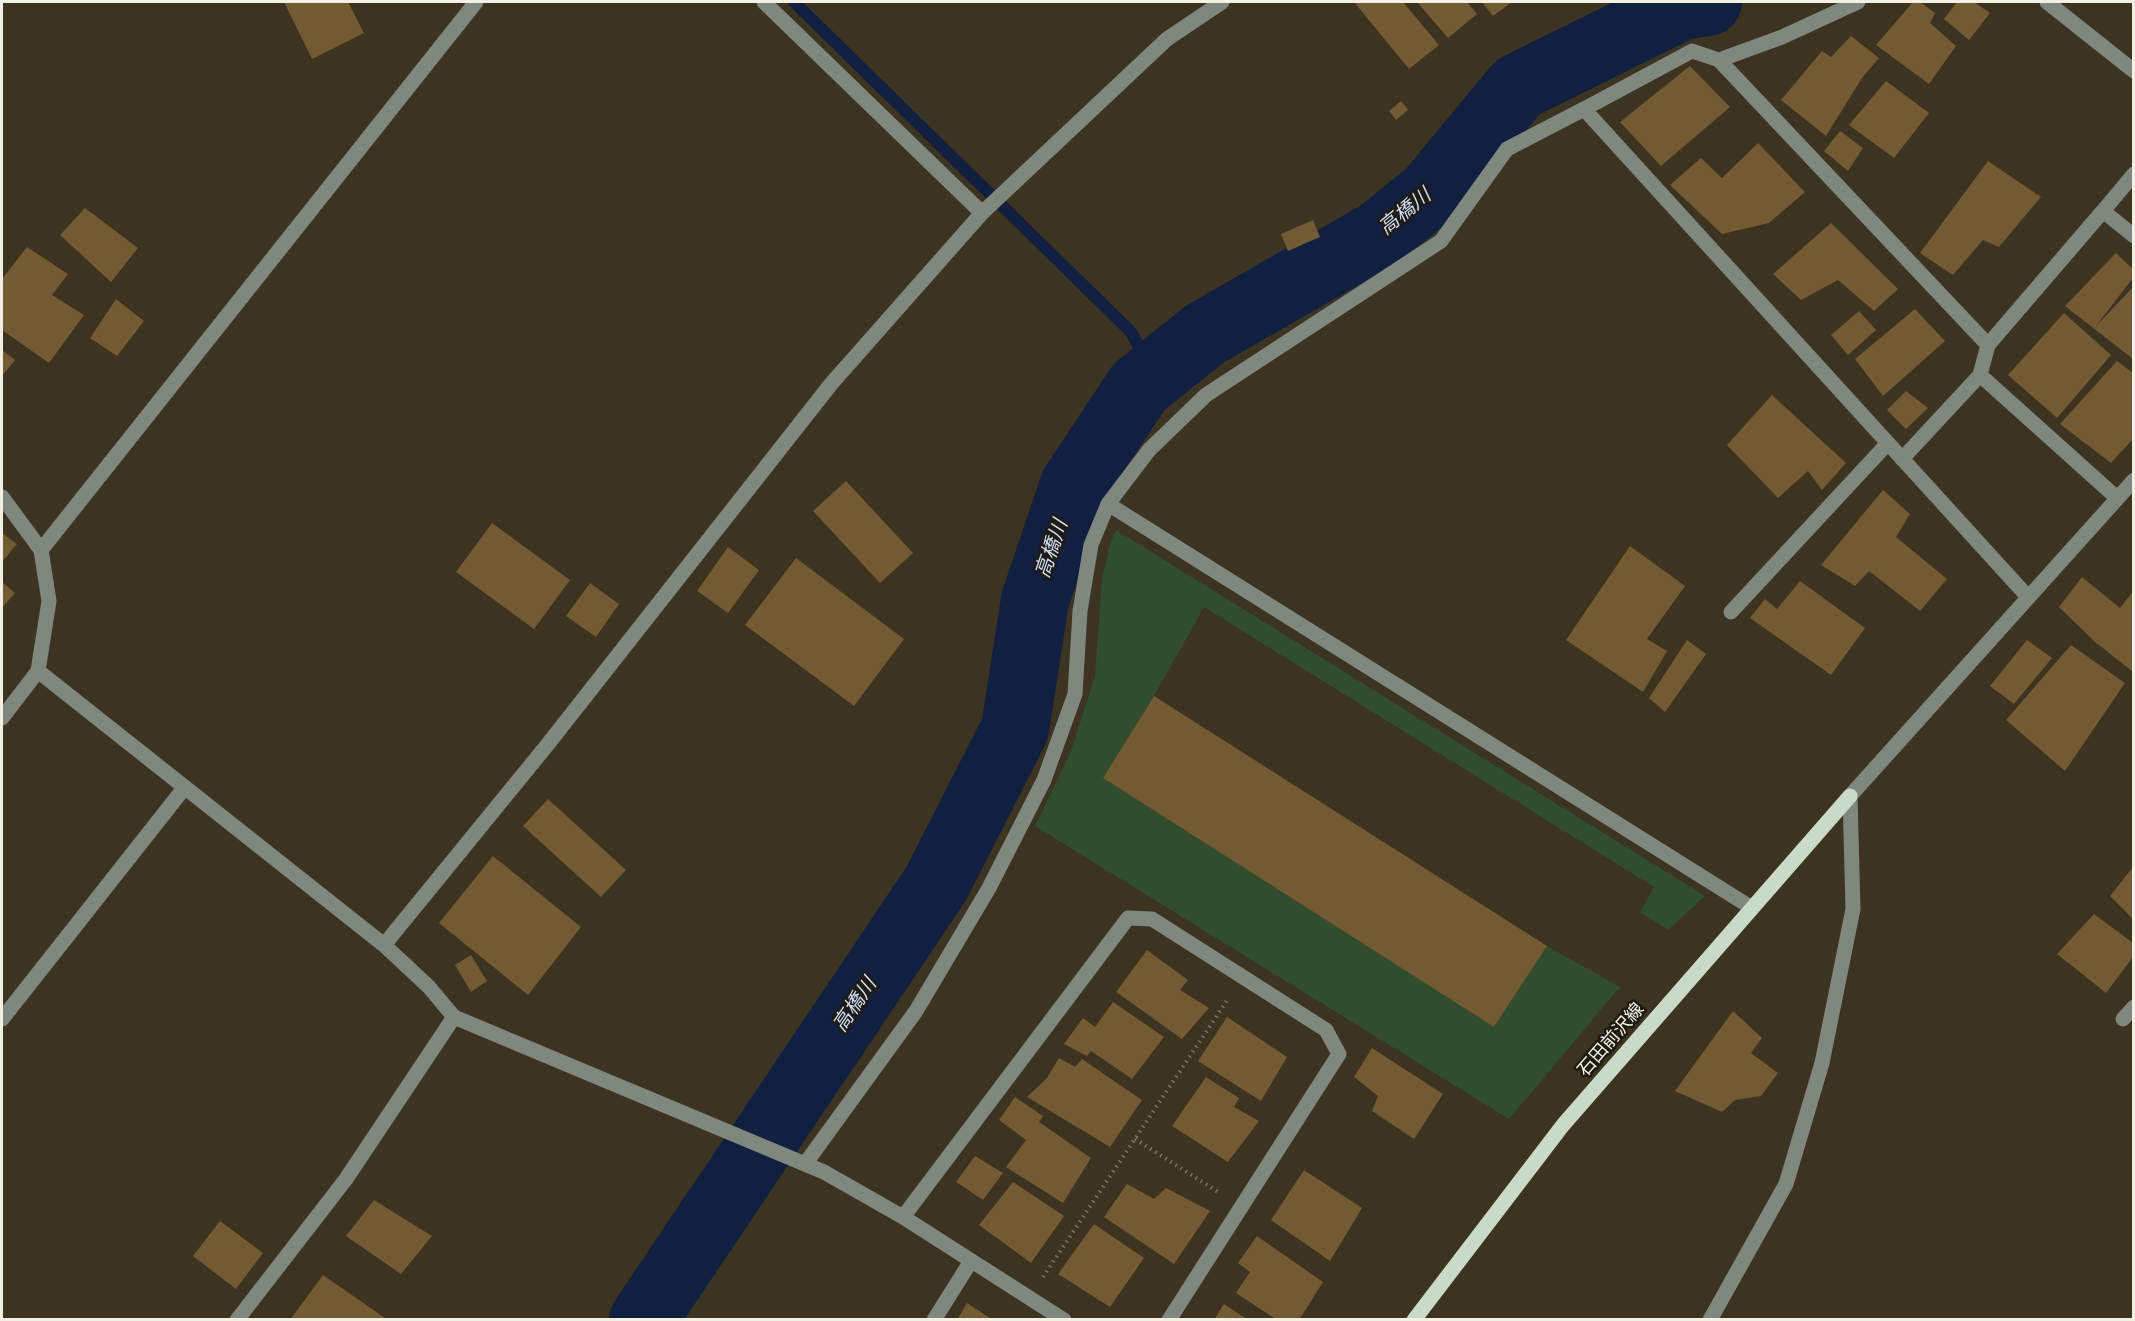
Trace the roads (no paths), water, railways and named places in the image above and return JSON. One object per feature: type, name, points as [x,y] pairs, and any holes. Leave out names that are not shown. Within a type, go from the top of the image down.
[{"type":"main road","name":"石田前沢線","points":[[1414,1320],[1563,1125],[1850,796]]},
{"type":"street","points":[[41,550],[476,2]]},
{"type":"street","points":[[764,2],[982,213]]},
{"type":"street","points":[[384,945],[548,744],[831,384],[982,213],[1167,39],[1222,2]]},
{"type":"street","points":[[1719,60],[1782,37],[1858,2]]},
{"type":"street","points":[[2047,2],[2133,71]]},
{"type":"street","points":[[805,1164],[916,1011],[989,888],[1044,780],[1075,694],[1080,611],[1089,556],[1108,504],[1149,450],[1206,395],[1441,241],[1507,149],[1692,51],[1719,60],[1988,345]]},
{"type":"street","points":[[1584,109],[2028,597]]},
{"type":"street","points":[[1902,459],[1980,375],[1988,345],[2133,174]]},
{"type":"street","points":[[2103,211],[2133,236]]},
{"type":"street","points":[[1980,375],[2117,498]]},
{"type":"street","points":[[1731,612],[1888,443]]},
{"type":"street","points":[[1710,1320],[1786,1184],[1822,1063],[1853,909],[1850,796],[2133,480]]},
{"type":"street","points":[[2,497],[41,550],[49,602],[38,671],[2,718]]},
{"type":"street","points":[[1108,504],[1752,908]]},
{"type":"street","points":[[38,671],[384,945],[429,987],[454,1017],[805,1164],[903,1217],[1064,1320]]},
{"type":"street","points":[[2,1020],[185,788]]},
{"type":"street","points":[[903,1217],[1128,918],[1152,919],[1326,1030],[1339,1054],[1169,1320]]},
{"type":"street","points":[[237,1320],[346,1179],[454,1017]]},
{"type":"street","points":[[934,1320],[971,1261]]},
{"type":"waterway","points":[[794,2],[1131,332],[1154,375]]},
{"type":"waterway","name":"高橋川","points":[[643,1320],[936,884],[1015,729],[1035,600],[1074,485],[1139,387],[1205,334],[1381,233],[1431,192],[1518,87],[1682,6],[1708,2]]}]
